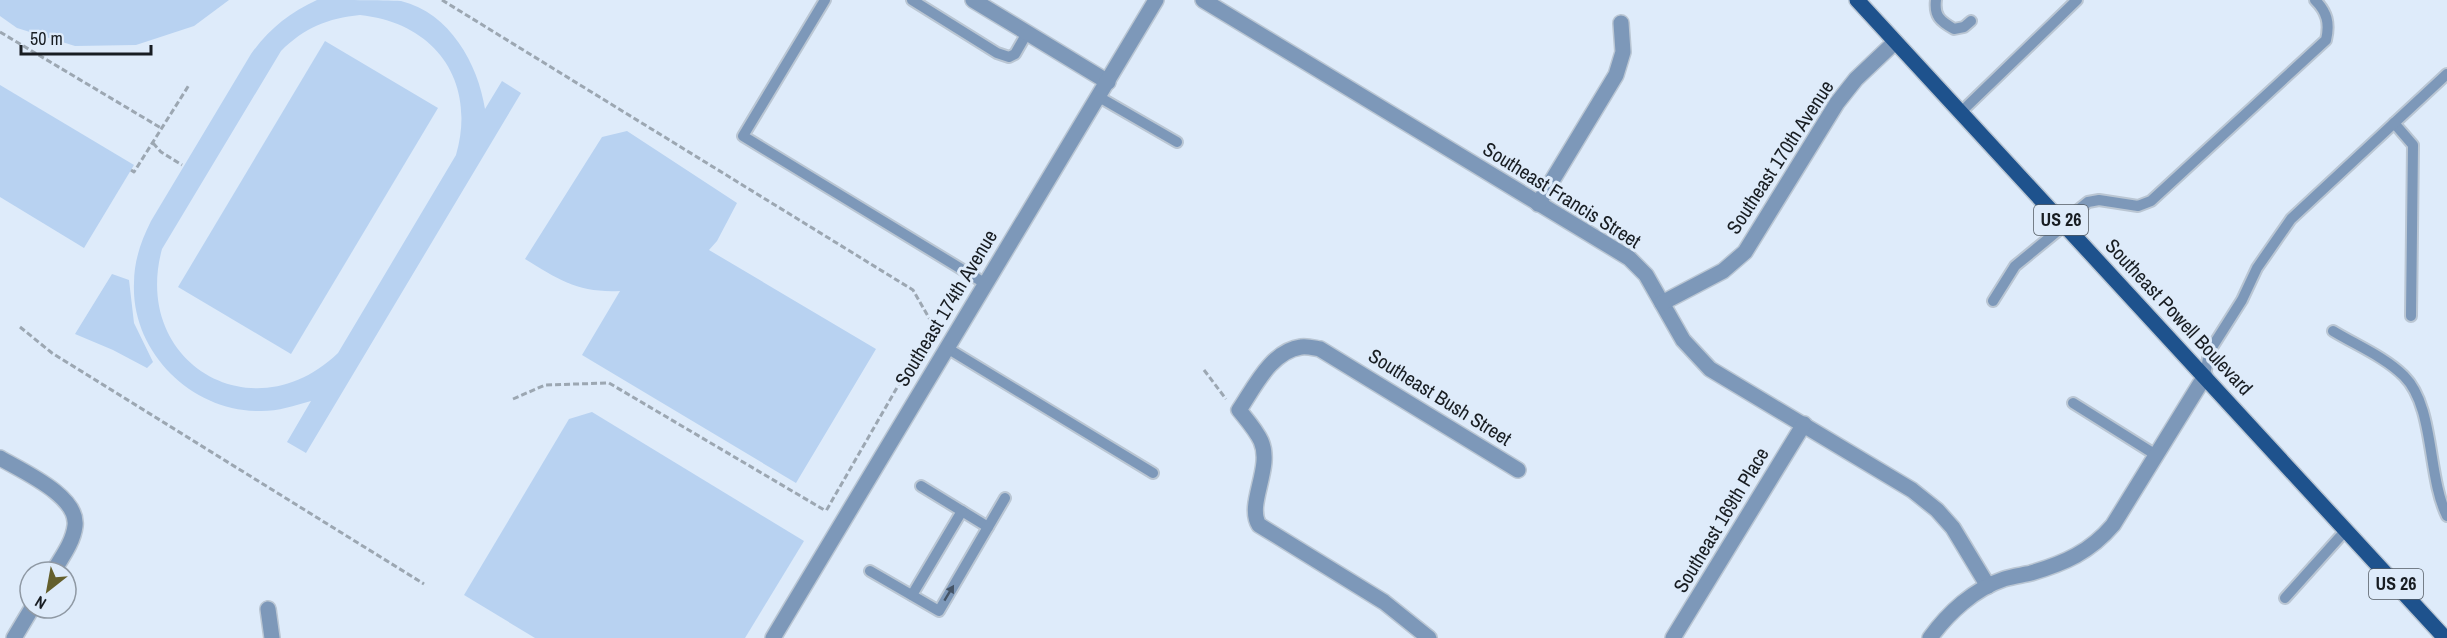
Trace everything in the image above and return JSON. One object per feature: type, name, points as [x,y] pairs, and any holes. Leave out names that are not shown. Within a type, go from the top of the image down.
[{"type":"main road","name":"Southeast Powell Boulevard","points":[[1857,0],[2205,376],[2442,637]]},
{"type":"street","points":[[973,0],[1108,82]]},
{"type":"street","name":"Southeast 174th Avenue","points":[[773,638],[1156,0]]},
{"type":"street","name":"Southeast Francis Street","points":[[1203,0],[1629,258],[1646,275],[1683,340],[1710,369],[1912,490],[1937,510],[1953,528],[1988,586]]},
{"type":"street","points":[[1538,204],[1616,75],[1623,52],[1621,23]]},
{"type":"street","name":"Southeast 170th Avenue","points":[[1662,303],[1723,272],[1745,252],[1836,103],[1856,79],[1895,42]]},
{"type":"street","name":"Southeast Bush Street","points":[[1239,410],[1268,368],[1282,354],[1301,347],[1320,349],[1518,470]]},
{"type":"street","points":[[1930,638],[1955,609],[1988,586],[2005,578],[2055,566],[2097,543],[2113,525],[2205,376]]},
{"type":"street","points":[[1239,410],[1262,442],[1264,453],[1264,469],[1257,503],[1256,520],[1259,525],[1384,602],[1429,638]]},
{"type":"street","name":"Southeast 169th Place","points":[[1673,638],[1804,424]]},
{"type":"street","points":[[0,458],[48,486],[73,510],[76,518],[74,533],[59,560]]},
{"type":"street","points":[[268,609],[272,638]]},
{"type":"street","points":[[14,638],[25,620]]},
{"type":"lane","points":[[825,0],[743,136],[986,284]]},
{"type":"lane","points":[[912,0],[997,53],[1009,57],[1016,54],[1027,33]]},
{"type":"lane","points":[[1936,0],[1935,11],[1941,21],[1954,29],[1964,27],[1971,21]]},
{"type":"lane","points":[[1961,112],[2077,0]]},
{"type":"lane","points":[[1993,301],[2015,266],[2088,202],[2099,200],[2138,206],[2151,201],[2326,40],[2330,27],[2324,9],[2315,0]]},
{"type":"lane","points":[[2205,376],[2209,352],[2242,300],[2257,268],[2291,219],[2447,74]]},
{"type":"lane","points":[[1098,97],[1176,142]]},
{"type":"lane","points":[[2394,123],[2413,145],[2411,316]]},
{"type":"lane","points":[[2333,331],[2381,358],[2405,376],[2418,399],[2427,430],[2433,472],[2441,504],[2447,516]]},
{"type":"lane","points":[[947,348],[1153,473]]},
{"type":"lane","points":[[2073,403],[2156,455]]},
{"type":"lane","points":[[921,486],[988,526]]},
{"type":"lane","points":[[870,571],[939,610],[1005,498]]},
{"type":"lane","points":[[912,595],[962,511]]},
{"type":"lane","points":[[2285,598],[2346,530]]},
{"type":"path","points":[[442,0],[913,290],[933,325],[826,511]]},
{"type":"path","points":[[0,32],[161,128]]},
{"type":"path","points":[[131,170],[134,172],[189,85]]},
{"type":"path","points":[[153,143],[161,152],[182,165]]},
{"type":"path","points":[[20,327],[52,353],[424,584]]},
{"type":"path","points":[[1204,370],[1227,400],[1239,410]]},
{"type":"path","points":[[513,399],[545,385],[609,383],[843,521]]},
{"type":"shaded area","points":[[0,0],[229,0],[194,26],[136,45],[75,46],[17,28],[0,16]]},
{"type":"shaded area","points":[[317,0],[383,0],[401,1],[418,7],[434,17],[459,43],[476,75],[485,109],[502,81],[521,93],[306,453],[287,442],[311,401],[278,410],[257,411],[232,408],[209,400],[188,388],[169,372],[154,353],[143,332],[136,308],[134,283],[139,251],[151,221],[251,54],[272,29]],"holes":[[[360,15],[387,20],[410,30],[429,44],[444,61],[455,81],[461,103],[461,128],[456,155],[338,353],[305,377],[270,387],[237,386],[207,374],[182,354],[164,325],[157,290],[162,249],[281,51],[308,30],[337,19]]]},
{"type":"shaded area","points":[[325,41],[438,108],[291,354],[178,287]]},
{"type":"shaded area","points":[[0,85],[134,165],[84,248],[0,197]]},
{"type":"shaded area","points":[[627,131],[737,203],[717,241],[709,250],[876,349],[796,483],[582,355],[620,291],[593,290],[570,284],[525,259],[602,137]]},
{"type":"shaded area","points":[[112,274],[129,280],[134,323],[153,362],[147,368],[75,334]]},
{"type":"shaded area","points":[[592,412],[804,541],[745,638],[535,638],[464,595],[569,419]]}]
